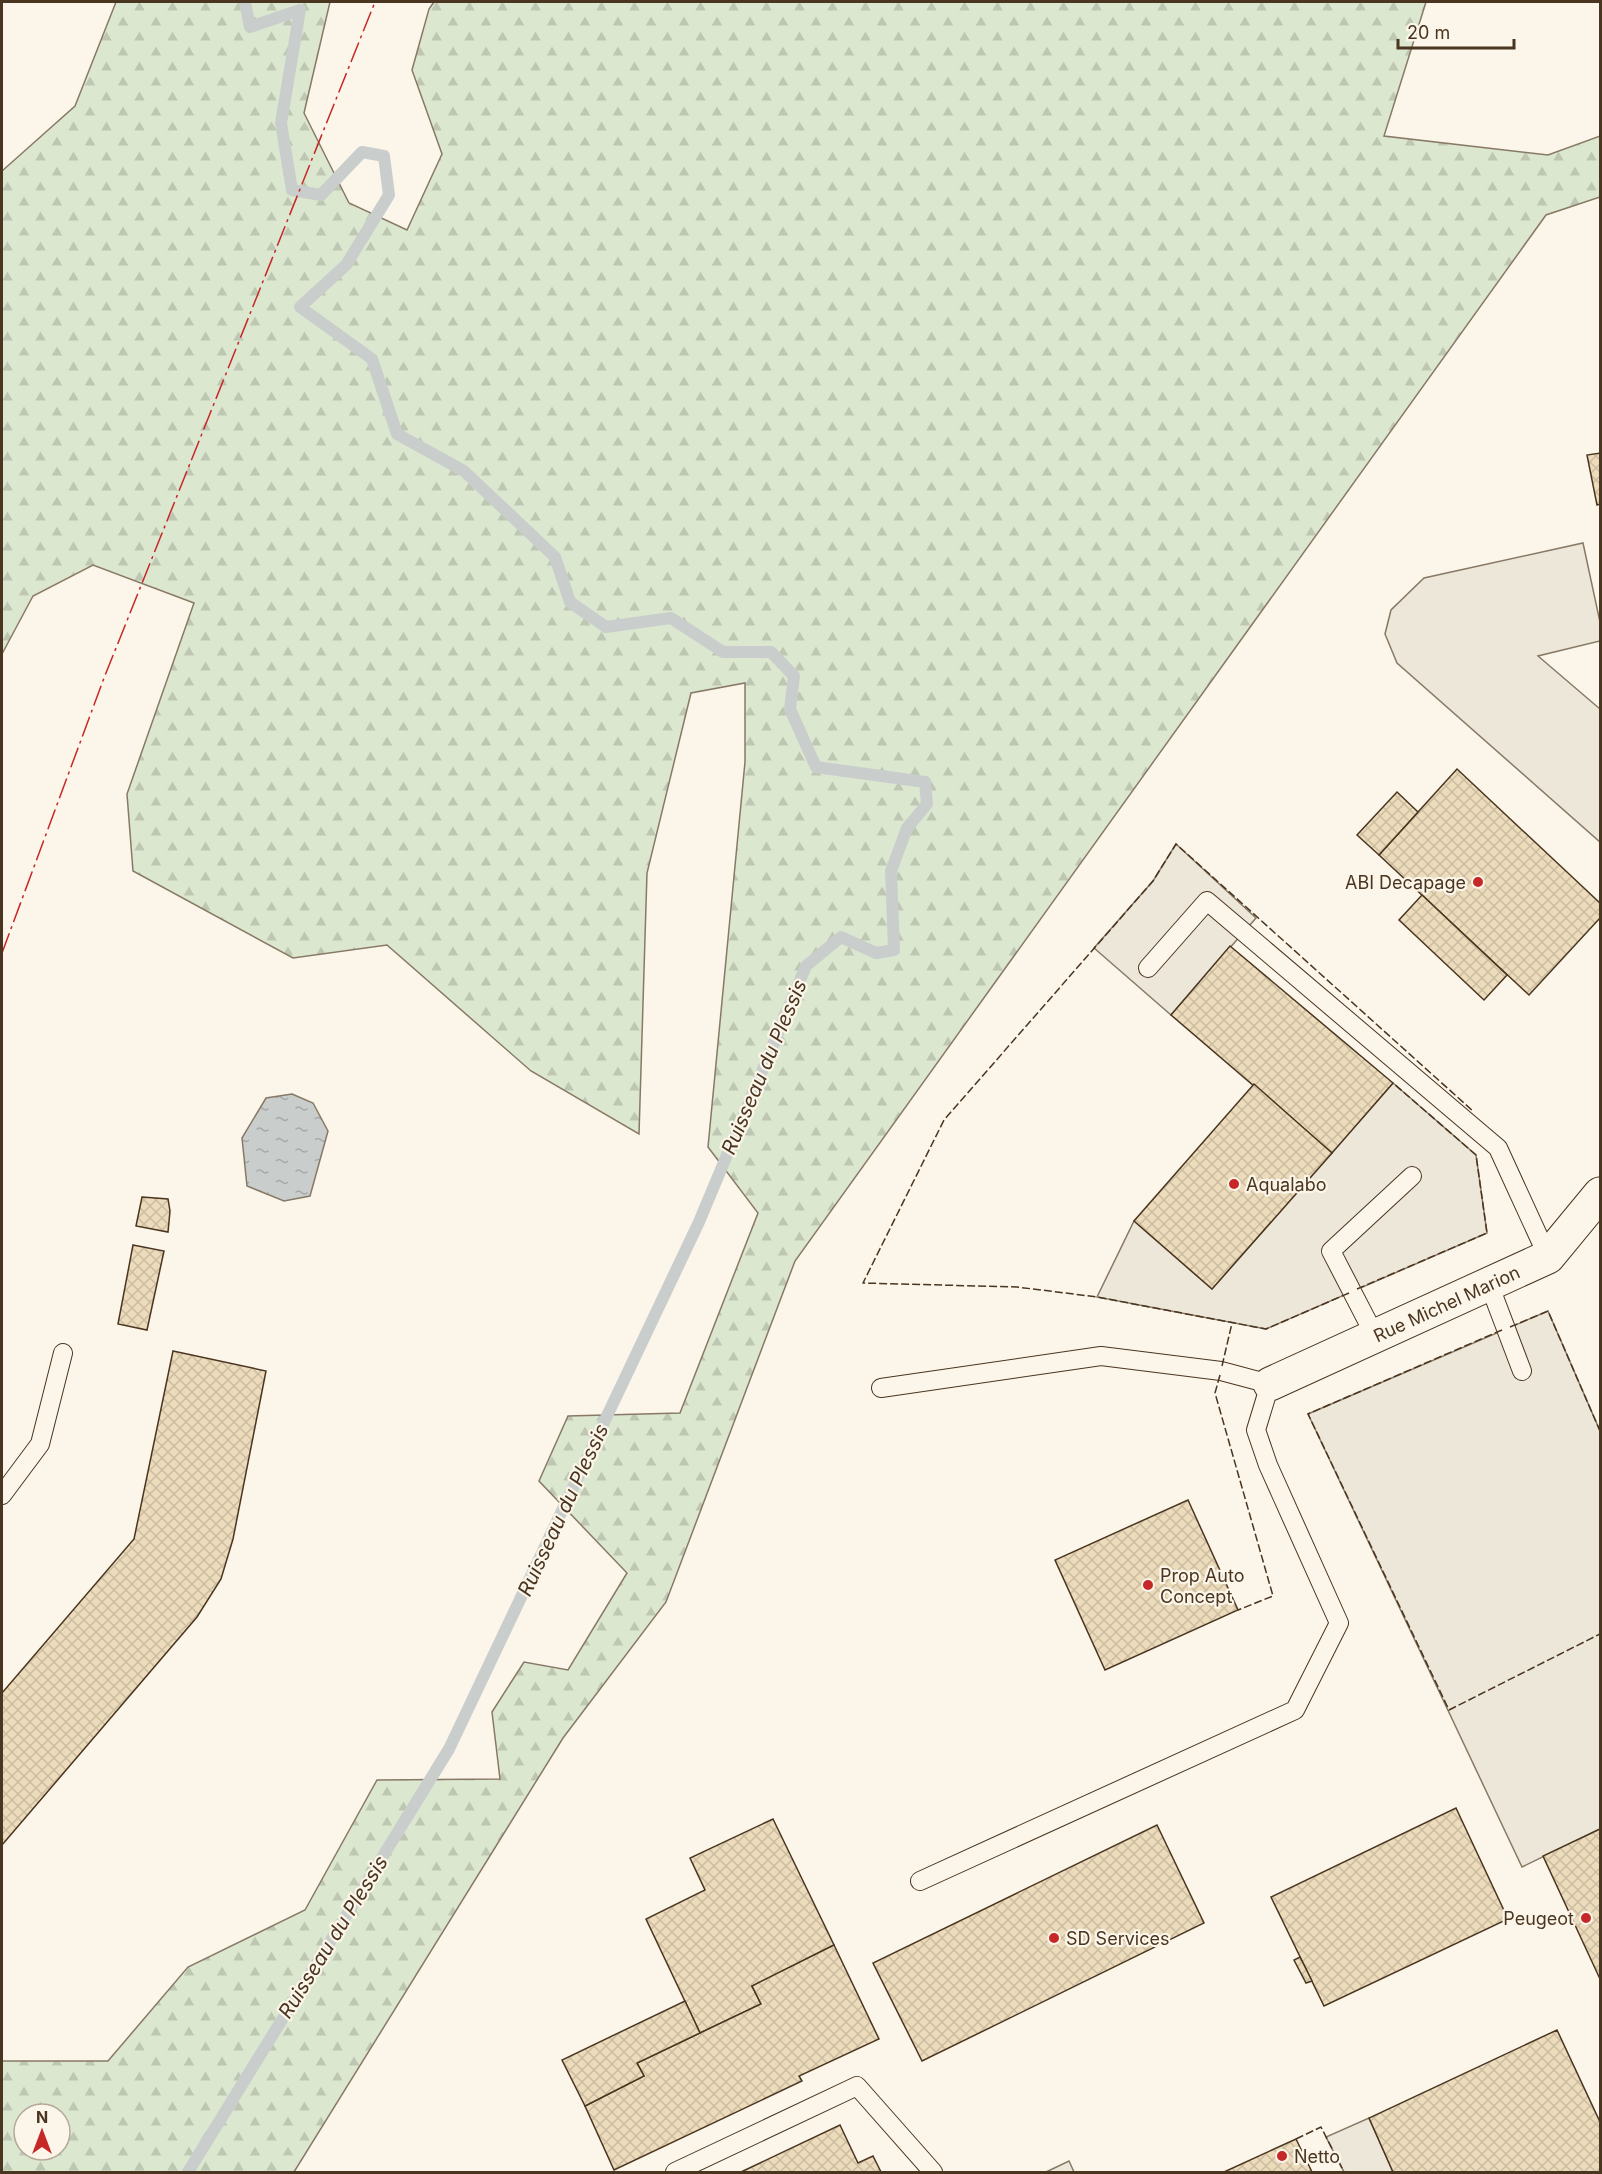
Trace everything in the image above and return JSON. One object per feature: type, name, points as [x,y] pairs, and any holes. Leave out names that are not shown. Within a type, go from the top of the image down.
[{"type":"street","name":"Rue Michel Marion","points":[[1270,1384],[1548,1257],[1600,1194]]},
{"type":"lane","points":[[1148,968],[1207,901],[1498,1148],[1548,1257]]},
{"type":"lane","points":[[1375,1336],[1331,1251],[1412,1176]]},
{"type":"lane","points":[[1489,1284],[1522,1371]]},
{"type":"lane","points":[[2,1495],[40,1444],[63,1353]]},
{"type":"lane","points":[[881,1388],[1101,1356],[1221,1371],[1270,1384],[1256,1430],[1268,1465],[1339,1623],[1295,1710],[920,1881]]},
{"type":"lane","points":[[675,2172],[857,2086],[933,2172]]},
{"type":"green space","points":[[116,2],[330,2],[304,113],[349,203],[407,230],[442,154],[412,70],[429,9],[434,2],[1426,2],[1384,136],[1548,155],[1600,136],[1600,197],[1546,215],[795,1261],[666,1602],[563,1738],[294,2172],[2,2172],[2,2061],[108,2061],[188,1967],[305,1910],[377,1780],[500,1779],[492,1712],[524,1662],[568,1670],[627,1573],[539,1481],[568,1416],[680,1413],[758,1213],[708,1147],[745,762],[745,683],[691,693],[647,873],[639,1134],[531,1071],[387,945],[293,958],[133,871],[127,794],[194,603],[93,565],[33,596],[2,654],[2,171],[75,106]]},
{"type":"shaded area","points":[[1583,543],[1600,622],[1600,641],[1538,656],[1600,709],[1600,842],[1397,663],[1385,634],[1391,610],[1424,578]]},
{"type":"shaded area","points":[[1176,844],[1256,918],[1171,1015],[1094,948],[1153,881]]},
{"type":"shaded area","points":[[1393,1083],[1476,1155],[1487,1233],[1266,1329],[1097,1297],[1134,1221],[1212,1289]]},
{"type":"shaded area","points":[[1548,1311],[1600,1431],[1600,1829],[1522,1867],[1308,1414]]},
{"type":"shaded area","points":[[1369,2118],[1393,2172],[1344,2172],[1326,2137]]},
{"type":"shaded area","points":[[1069,2161],[1074,2172],[1046,2172]]},
{"type":"water","points":[[292,1094],[313,1103],[328,1131],[310,1196],[284,1201],[247,1186],[242,1138],[266,1098]]},
{"type":"building","points":[[1600,453],[1600,504],[1597,505],[1587,455]]},
{"type":"building","points":[[1457,769],[1600,903],[1600,918],[1529,995],[1379,855]]},
{"type":"building","points":[[1397,792],[1418,812],[1379,855],[1357,835]]},
{"type":"building","points":[[1422,895],[1507,975],[1484,1000],[1399,920]]},
{"type":"building","points":[[1230,946],[1393,1083],[1332,1153],[1171,1015]]},
{"type":"building","points":[[1254,1084],[1332,1153],[1212,1289],[1134,1221]]},
{"type":"building","points":[[142,1197],[168,1199],[170,1211],[168,1232],[136,1226]]},
{"type":"building","points":[[133,1245],[164,1251],[147,1330],[118,1324]]},
{"type":"building","points":[[173,1351],[266,1371],[233,1539],[221,1579],[197,1617],[2,1845],[2,1693],[134,1539]]},
{"type":"building","points":[[1188,1500],[1238,1610],[1105,1670],[1055,1560]]},
{"type":"building","points":[[1456,1808],[1508,1919],[1324,2006],[1271,1897]]},
{"type":"building","points":[[773,1819],[834,1945],[752,1986],[761,2004],[700,2033],[646,1919],[705,1890],[690,1858]]},
{"type":"building","points":[[1157,1825],[1204,1923],[922,2061],[873,1963]]},
{"type":"building","name":"Peugeot","points":[[1600,1829],[1600,1979],[1543,1856]]},
{"type":"building","points":[[834,1945],[879,2039],[799,2076],[802,2081],[614,2170],[585,2106],[644,2076],[637,2063],[761,2004],[752,1986]]},
{"type":"building","points":[[1300,1957],[1312,1981],[1306,1983],[1294,1960]]},
{"type":"building","points":[[685,2001],[700,2033],[637,2063],[644,2076],[585,2106],[562,2060]]},
{"type":"building","points":[[1557,2030],[1600,2122],[1600,2172],[1393,2172],[1369,2118]]},
{"type":"building","points":[[840,2125],[858,2163],[873,2156],[881,2172],[741,2172]]},
{"type":"building","name":"Netto","points":[[1296,2139],[1312,2172],[1224,2172]]},
{"type":"waterway","name":"Ruisseau du Plessis","points":[[188,2172],[449,1749],[699,1222],[806,966],[841,937],[876,953],[894,950],[891,871],[907,828],[927,804],[925,782],[816,767],[790,709],[794,676],[771,652],[723,652],[671,618],[606,627],[570,602],[555,557],[464,471],[397,434],[372,359],[300,307],[346,265],[389,195],[384,156],[362,152],[321,195],[292,190],[281,123],[300,10],[250,27],[245,2]]},
{"type":"fence","points":[[1349,1293],[1266,1329],[1097,1297],[1017,1287],[863,1283],[944,1120],[1153,881],[1176,844],[1474,1112]]},
{"type":"fence","points":[[1357,1289],[1487,1233],[1476,1155],[1393,1083]]},
{"type":"fence","points":[[1510,1327],[1548,1311],[1600,1431]]},
{"type":"fence","points":[[1222,1366],[1232,1323]]},
{"type":"fence","points":[[1502,1330],[1308,1414],[1449,1710],[1600,1634]]},
{"type":"fence","points":[[1220,1375],[1215,1393],[1273,1596],[1238,1610]]},
{"type":"fence","points":[[1296,2139],[1321,2127],[1344,2172]]},
{"type":"power","points":[[2,953],[104,678],[375,2]]},
{"type":"place","name":"ABI Decapage","points":[[1478,882]]},
{"type":"place","name":"Aqualabo","points":[[1234,1184]]},
{"type":"place","name":"Prop Auto Concept","points":[[1148,1585]]},
{"type":"place","name":"Peugeot","points":[[1586,1918]]},
{"type":"place","name":"SD Services","points":[[1054,1938]]},
{"type":"place","name":"Netto","points":[[1282,2156]]}]
